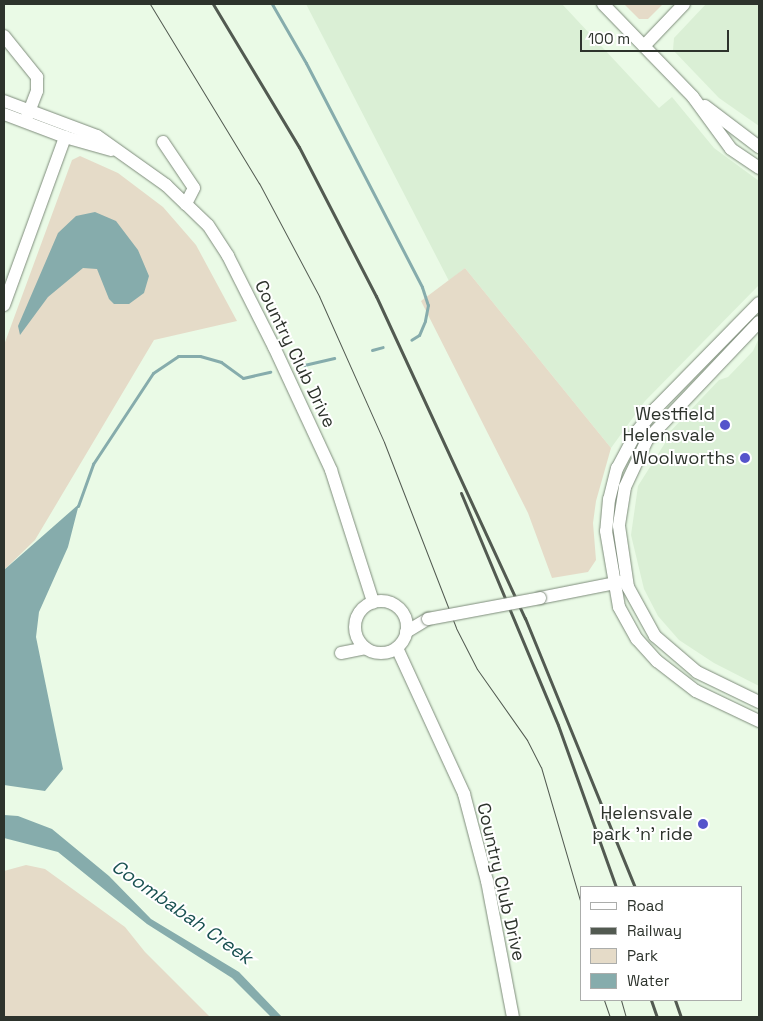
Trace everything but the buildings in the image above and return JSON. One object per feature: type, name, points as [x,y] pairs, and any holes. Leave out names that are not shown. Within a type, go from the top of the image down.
[{"type":"street","points":[[603,4],[693,97],[732,149],[759,168]]},
{"type":"street","points":[[644,46],[684,4]]},
{"type":"street","points":[[4,36],[36,76],[37,91],[28,116]]},
{"type":"street","points":[[693,97],[759,147]]},
{"type":"street","points":[[4,101],[65,137],[107,148],[127,157]]},
{"type":"street","points":[[4,114],[28,116],[97,136],[127,157]]},
{"type":"street","points":[[4,305],[65,137]]},
{"type":"street","points":[[163,142],[194,188],[186,204]]},
{"type":"street","name":"Country Club Drive","points":[[127,157],[186,204],[208,225],[228,256],[274,347],[331,470],[373,602]]},
{"type":"street","points":[[759,303],[650,415],[623,456],[612,485],[607,517],[607,547],[620,582],[648,626],[664,646],[697,672],[759,702]]},
{"type":"street","points":[[746,317],[759,310]]},
{"type":"street","points":[[759,322],[660,423],[642,448],[625,487],[620,512],[619,546],[620,582],[624,617],[637,639],[657,661],[696,691],[759,721]]},
{"type":"street","points":[[406,619],[428,620],[620,582]]},
{"type":"street","points":[[366,648],[357,638],[355,626],[357,616],[373,602],[384,601],[397,606],[406,619],[406,632],[397,648],[382,653]]},
{"type":"street","points":[[406,632],[428,620]]},
{"type":"street","points":[[357,638],[341,653],[366,648],[382,653],[411,674]]},
{"type":"street","name":"Country Club Drive","points":[[397,648],[411,674],[464,794],[487,882],[513,1017]]},
{"type":"shaded area","points":[[306,4],[562,4],[659,108],[672,97],[714,148],[759,181],[759,285],[645,401],[611,448],[465,268],[449,281]]},
{"type":"shaded area","points":[[706,4],[759,4],[759,126],[719,98],[673,50],[674,38]]},
{"type":"shaded area","name":"Westfield Helensvale","points":[[759,338],[759,686],[714,663],[679,640],[658,616],[644,589],[631,535],[638,486],[665,443],[666,436],[719,380],[728,377],[753,351]]},
{"type":"green space","points":[[624,4],[663,4],[648,19],[639,19]]},
{"type":"green space","points":[[80,156],[118,173],[163,207],[196,245],[237,321],[154,340],[35,540],[4,570],[4,345],[72,160]]},
{"type":"green space","points":[[465,268],[611,448],[596,501],[593,523],[596,560],[588,572],[552,578],[528,513],[421,301]]},
{"type":"green space","points":[[26,865],[45,869],[125,927],[145,952],[210,1017],[4,1017],[4,871]]},
{"type":"water","points":[[95,212],[116,221],[138,250],[149,276],[144,293],[129,304],[114,304],[109,299],[97,269],[83,268],[48,297],[20,335],[18,326],[58,233],[76,216]]},
{"type":"water","points":[[79,504],[68,547],[39,612],[36,637],[63,769],[45,791],[4,785],[4,570]]},
{"type":"water","points":[[4,815],[18,816],[52,829],[109,876],[151,919],[239,972],[282,1017],[271,1017],[232,978],[147,924],[58,852],[4,838]]},
{"type":"waterway","points":[[272,4],[306,63],[422,287],[428,305],[425,321],[419,335],[411,340]]},
{"type":"waterway","points":[[372,350],[383,347]]},
{"type":"waterway","points":[[78,506],[93,464],[153,373],[178,356],[200,356],[221,362],[243,378],[270,372]]},
{"type":"waterway","points":[[304,365],[334,358]]},
{"type":"tram line","points":[[150,4],[259,183],[319,296],[384,442],[456,628],[477,669],[527,740],[541,767],[580,900]]},
{"type":"tram line","points":[[604,1001],[610,1017]]},
{"type":"tram line","points":[[621,1001],[626,1017]]},
{"type":"railway","points":[[213,4],[299,147],[376,296],[525,618],[635,886]]},
{"type":"railway","points":[[461,493],[558,725],[616,886]]},
{"type":"railway","points":[[651,1001],[657,1017]]},
{"type":"railway","points":[[675,1001],[681,1017]]},
{"type":"place","name":"Westfield Helensvale","points":[[725,425]]},
{"type":"place","name":"Woolworths","points":[[745,458]]},
{"type":"place","name":"Helensvale park 'n' ride","points":[[703,824]]},
{"type":"water label","name":"Coombabah Creek","points":[[182,912]]}]
